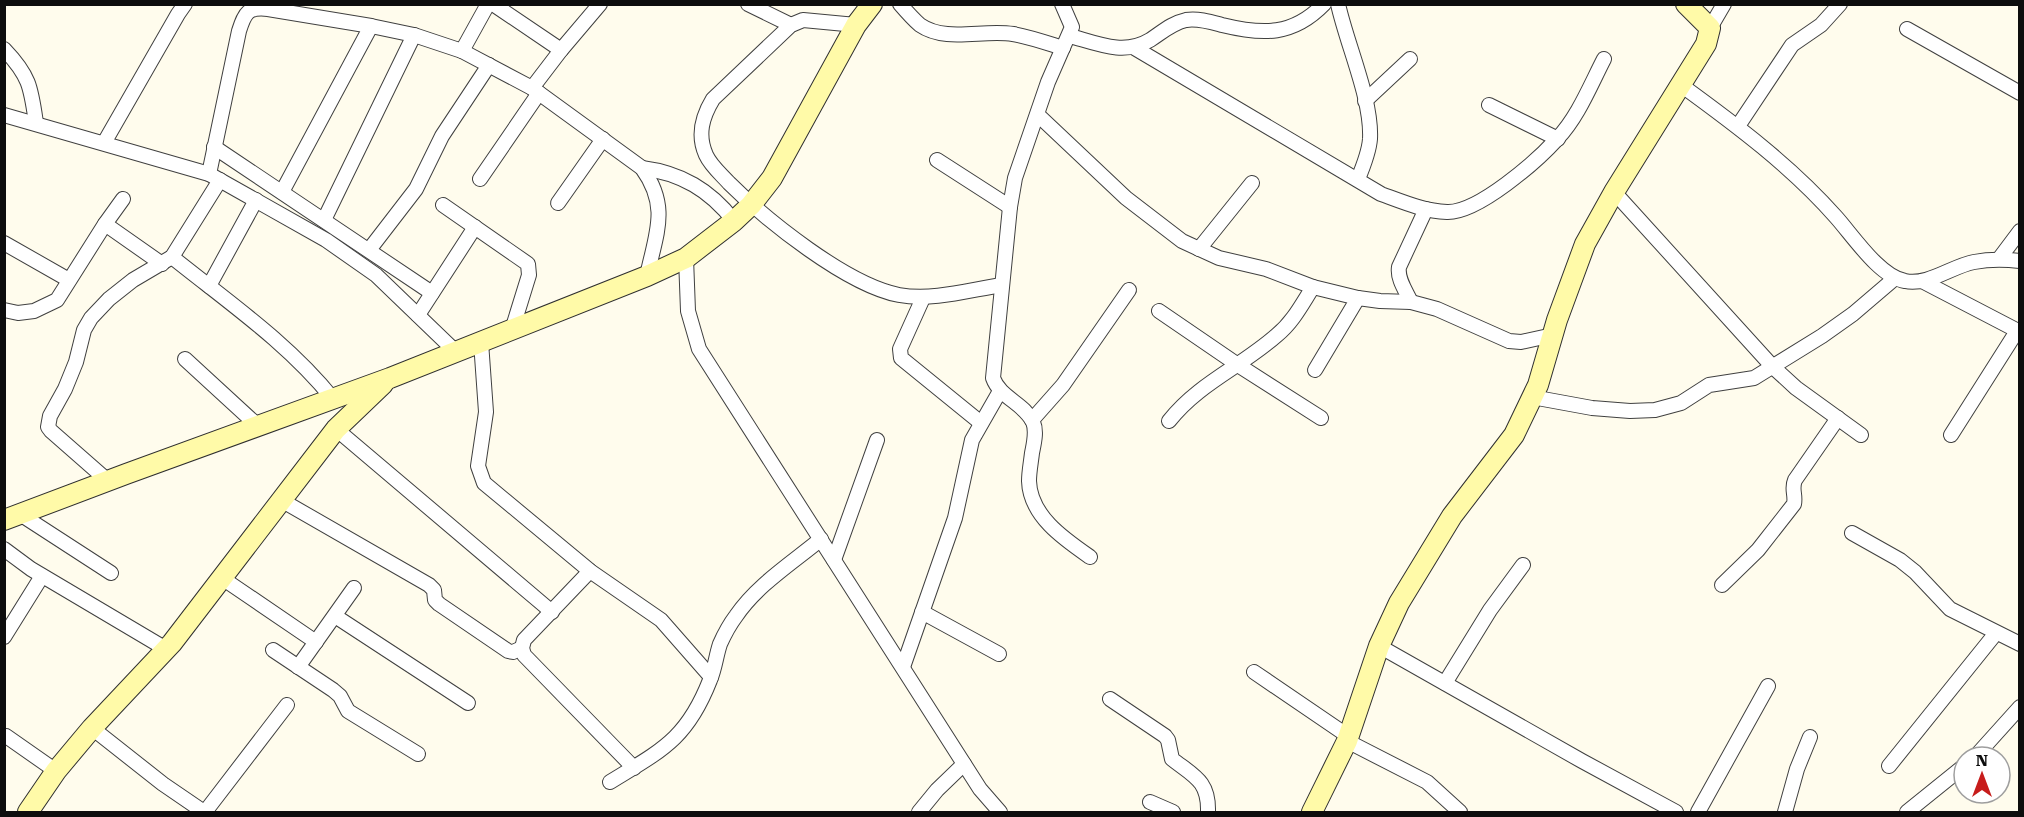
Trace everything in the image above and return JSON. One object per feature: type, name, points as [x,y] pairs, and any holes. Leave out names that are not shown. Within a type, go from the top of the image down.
[{"type":"street","points":[[105,143],[185,4]]},
{"type":"street","points":[[462,51],[488,4]]},
{"type":"street","points":[[493,4],[561,50]]},
{"type":"street","points":[[480,179],[561,50],[600,4]]},
{"type":"street","points":[[748,4],[791,25]]},
{"type":"street","points":[[13,517],[390,378],[647,276],[686,258],[751,205],[777,168],[856,25],[872,4]]},
{"type":"street","points":[[900,4],[920,24],[932,30],[953,34],[992,32],[1013,34],[1119,49],[1148,42],[1171,26],[1185,20],[1199,20],[1248,32],[1267,33],[1288,29],[1312,16],[1324,4]]},
{"type":"street","points":[[1062,4],[1072,27],[1048,82],[1016,178],[1010,207],[993,378],[1000,391],[1026,412],[1032,420],[1035,429],[1029,481],[1032,497],[1041,514],[1059,536],[1090,557]]},
{"type":"street","points":[[1338,4],[1369,114],[1370,141],[1358,179]]},
{"type":"street","points":[[1686,4],[1710,28]]},
{"type":"street","points":[[1311,813],[1347,738],[1379,646],[1399,603],[1452,516],[1514,435],[1538,385],[1585,244],[1614,192],[1706,44],[1710,28],[1724,4]]},
{"type":"street","points":[[1737,126],[1792,45],[1821,25],[1840,4]]},
{"type":"street","points":[[108,481],[51,431],[48,422],[76,362],[84,330],[91,318],[109,299],[133,280],[167,261],[214,177],[214,147],[242,20],[248,10],[254,6],[414,35],[462,51],[536,91],[642,168],[652,182],[660,216],[647,276]]},
{"type":"street","points":[[856,25],[803,20],[791,25],[712,99],[705,111],[701,128],[701,142],[706,157],[751,205],[813,252],[862,282],[897,295],[923,298],[1002,285]]},
{"type":"street","points":[[282,192],[371,26]]},
{"type":"street","points":[[1907,29],[2019,93]]},
{"type":"street","points":[[324,220],[414,35]]},
{"type":"street","points":[[1133,47],[1381,194],[1418,208],[1449,212],[1469,207],[1498,192],[1558,139],[1578,110],[1604,59]]},
{"type":"street","points":[[4,50],[21,68],[28,80],[36,123]]},
{"type":"street","points":[[1365,101],[1410,59]]},
{"type":"street","points":[[369,250],[416,189],[442,136],[489,65]]},
{"type":"street","points":[[1681,85],[1777,158],[1830,210],[1873,260],[1894,279],[1908,282],[1922,281],[1973,262],[1999,259],[2019,261]]},
{"type":"street","points":[[1489,105],[1558,139]]},
{"type":"street","points":[[4,115],[214,177],[326,240],[376,275],[456,352]]},
{"type":"street","points":[[1038,115],[1126,198],[1182,241],[1219,258],[1266,269],[1313,287],[1358,298],[1380,302],[1411,302],[1437,309],[1509,341],[1521,342],[1553,335]]},
{"type":"street","points":[[558,203],[603,140]]},
{"type":"street","points":[[214,147],[432,293]]},
{"type":"street","points":[[937,160],[1010,207]]},
{"type":"street","points":[[642,168],[678,176],[694,184],[723,206],[734,221]]},
{"type":"street","points":[[1199,249],[1252,183]]},
{"type":"street","points":[[1614,192],[1772,366],[1796,388],[1861,435]]},
{"type":"street","points":[[4,310],[18,313],[34,311],[57,300],[123,199]]},
{"type":"street","points":[[209,286],[256,200]]},
{"type":"street","points":[[443,205],[528,264],[529,275],[512,330]]},
{"type":"street","points":[[1411,302],[1398,273],[1426,209]]},
{"type":"street","points":[[105,224],[209,286],[298,359],[333,399]]},
{"type":"street","points":[[418,315],[475,227]]},
{"type":"street","points":[[1999,259],[2019,231]]},
{"type":"street","points":[[4,243],[69,280]]},
{"type":"street","points":[[686,258],[688,310],[699,349],[980,789],[1000,813]]},
{"type":"street","points":[[1532,397],[1592,408],[1630,411],[1655,410],[1681,403],[1709,385],[1755,378],[1853,314],[1894,279]]},
{"type":"street","points":[[1922,281],[2018,331],[1951,435]]},
{"type":"street","points":[[1169,421],[1199,390],[1278,335],[1295,316],[1313,287]]},
{"type":"street","points":[[1032,420],[1063,385],[1129,290]]},
{"type":"street","points":[[923,298],[900,349],[901,358],[981,423]]},
{"type":"street","points":[[1315,370],[1358,298]]},
{"type":"street","points":[[1159,311],[1321,418]]},
{"type":"street","points":[[481,342],[486,412],[478,466],[484,483],[590,571],[661,620],[711,676]]},
{"type":"street","points":[[185,359],[258,426]]},
{"type":"street","points":[[28,813],[56,771],[92,728],[166,649],[336,429],[390,378]]},
{"type":"street","points":[[903,668],[955,518],[970,448],[981,423],[1000,391]]},
{"type":"street","points":[[1722,585],[1758,550],[1794,504],[1792,487],[1795,480],[1838,418]]},
{"type":"street","points":[[336,429],[552,612]]},
{"type":"street","points":[[834,560],[877,440]]},
{"type":"street","points":[[281,500],[429,585],[434,590],[435,600],[439,604],[508,651],[513,652],[522,648]]},
{"type":"street","points":[[13,517],[111,573]]},
{"type":"street","points":[[1852,533],[1900,560],[1915,572],[1950,609],[2019,644]]},
{"type":"street","points":[[610,782],[663,749],[684,729],[698,709],[720,644],[735,617],[751,596],[821,539]]},
{"type":"street","points":[[5,550],[42,576],[166,649]]},
{"type":"street","points":[[1445,683],[1490,610],[1523,565]]},
{"type":"street","points":[[590,571],[524,640],[522,648],[524,655],[634,768]]},
{"type":"street","points":[[4,637],[42,576]]},
{"type":"street","points":[[222,578],[316,642]]},
{"type":"street","points":[[298,667],[354,588]]},
{"type":"street","points":[[922,612],[999,654]]},
{"type":"street","points":[[335,616],[468,703]]},
{"type":"street","points":[[1889,766],[1996,633]]},
{"type":"street","points":[[1379,646],[1676,813]]},
{"type":"street","points":[[273,650],[333,690],[340,696],[348,711],[418,754]]},
{"type":"street","points":[[1254,672],[1347,738],[1427,782],[1460,813]]},
{"type":"street","points":[[1698,813],[1768,686]]},
{"type":"street","points":[[1110,699],[1165,736],[1172,759],[1200,780],[1207,791],[1208,813]]},
{"type":"street","points":[[92,728],[204,813],[286,705]]},
{"type":"street","points":[[1986,745],[2019,707]]},
{"type":"street","points":[[6,736],[56,771]]},
{"type":"street","points":[[1785,813],[1797,769],[1810,737]]},
{"type":"street","points":[[919,813],[937,790],[964,764]]},
{"type":"street","points":[[1907,813],[1952,776]]},
{"type":"street","points":[[1150,802],[1173,813]]}]
